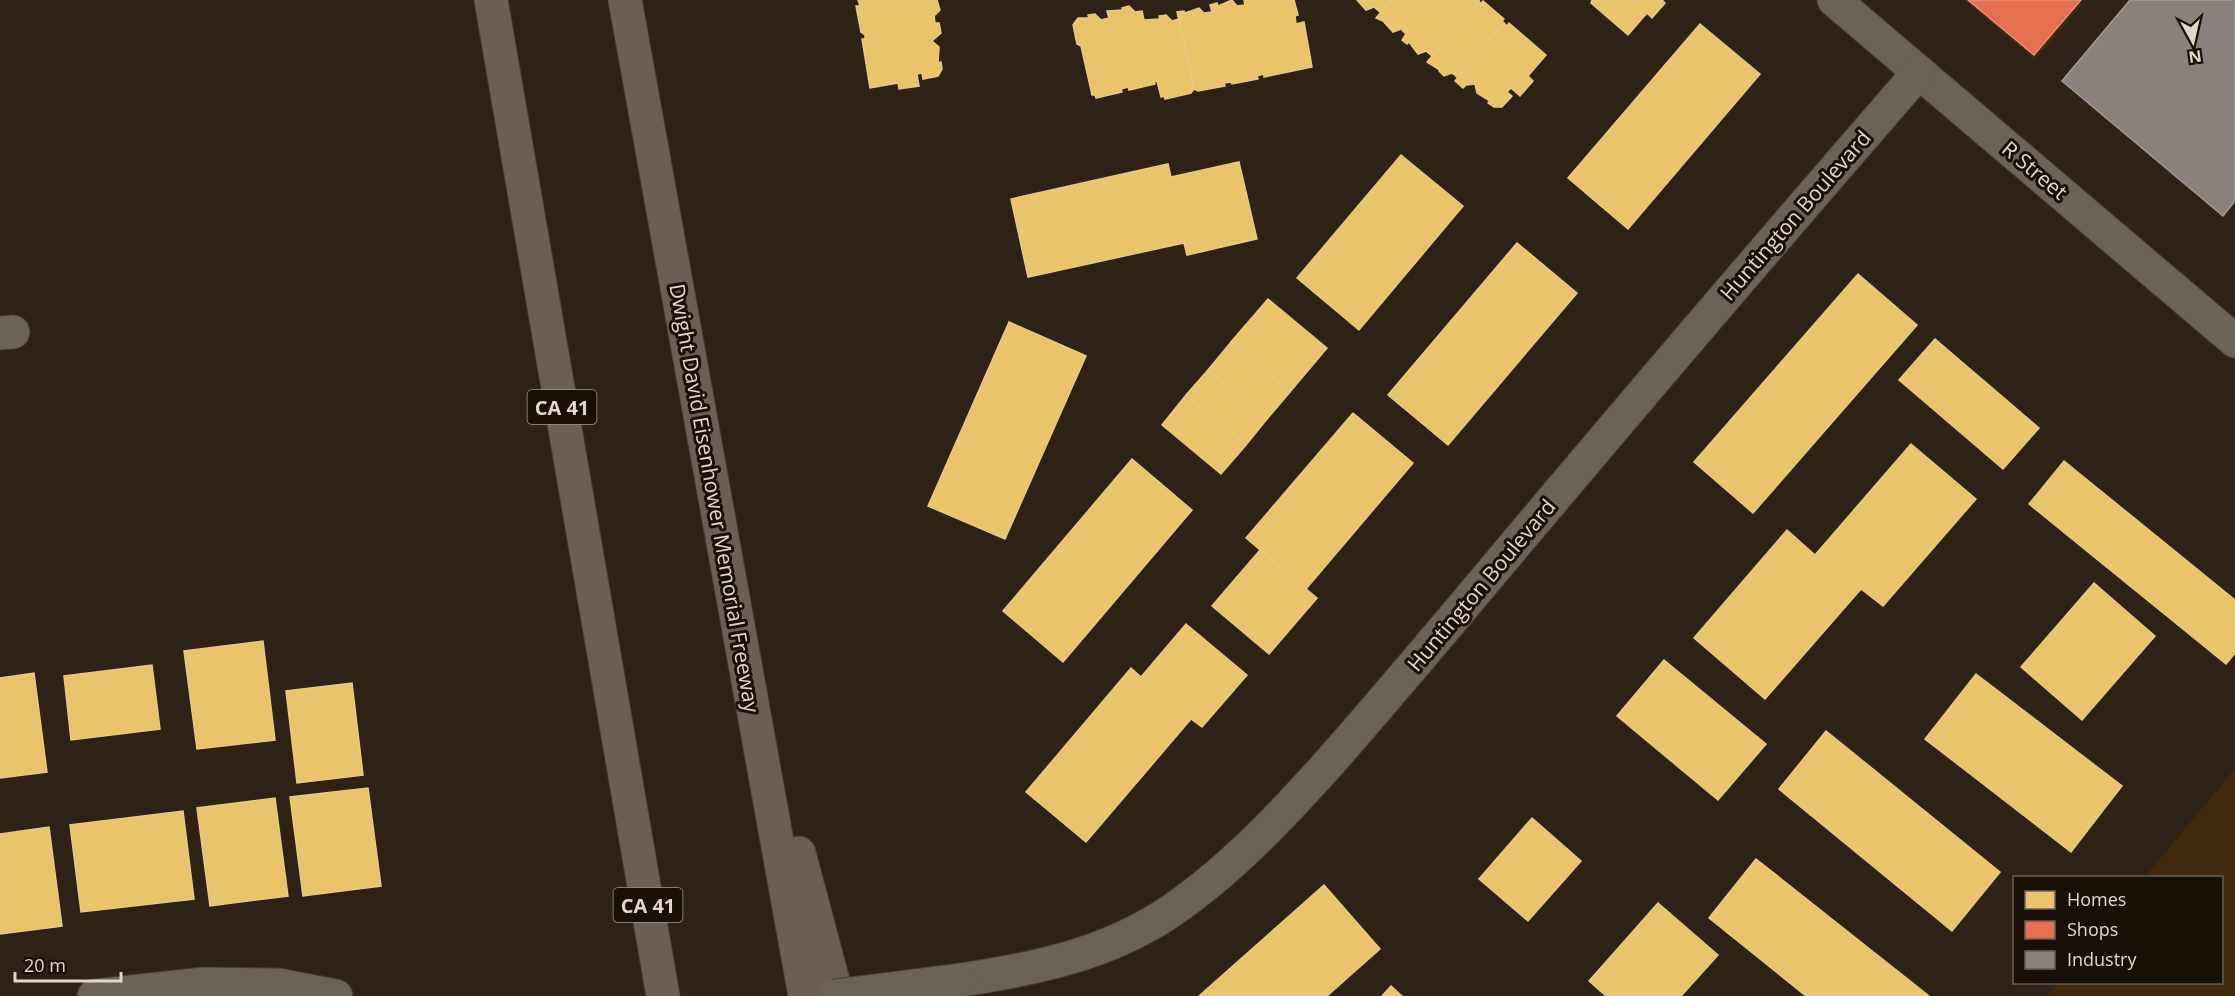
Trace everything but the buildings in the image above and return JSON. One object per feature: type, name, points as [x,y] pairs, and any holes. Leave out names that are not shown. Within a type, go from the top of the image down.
[{"type":"highway","name":"CA 41","points":[[490,0],[663,996]]},
{"type":"highway","name":"Dwight David Eisenhower Memorial Freeway","points":[[626,0],[805,996]]},
{"type":"highway","points":[[733,602],[835,996]]},
{"type":"highway","points":[[633,814],[645,996]]},
{"type":"street","name":"R Street","points":[[1834,0],[2235,341]]},
{"type":"street","name":"Huntington Boulevard","points":[[835,996],[1037,968],[1124,938],[1168,913],[1205,887],[1284,813],[1379,705],[1681,347],[1919,72]]},
{"type":"street","points":[[94,996],[204,984],[278,985],[336,996]]},
{"type":"shaded area","points":[[1964,0],[2086,0],[2035,60]]},
{"type":"shaded area","points":[[2235,769],[2235,996],[2047,996],[2057,984],[2223,984],[2223,876],[2146,876]]}]
